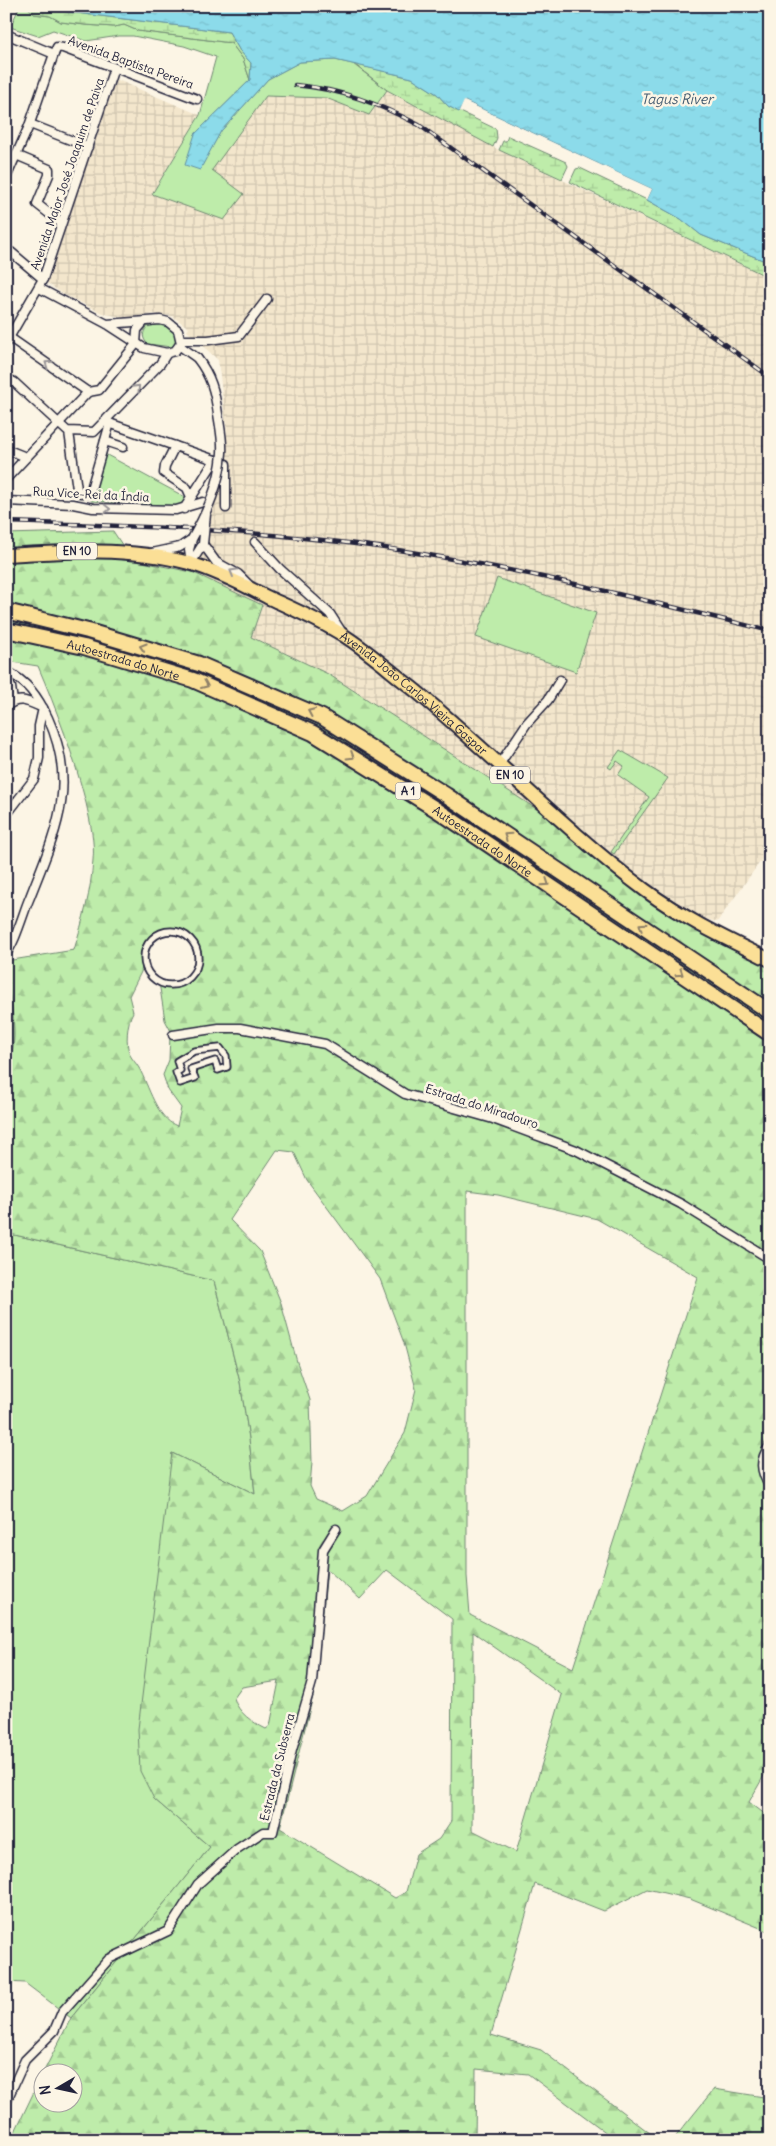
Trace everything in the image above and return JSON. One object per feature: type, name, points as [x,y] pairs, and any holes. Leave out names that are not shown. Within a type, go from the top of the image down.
[{"type":"highway","name":"Autoestrada do Norte","points":[[6,611],[88,631],[199,664],[322,717],[446,795],[770,1012]]},
{"type":"highway","name":"Autoestrada do Norte","points":[[6,630],[84,647],[193,680],[314,733],[437,810],[770,1034]]},
{"type":"main road","name":"Avenida João Carlos Vieira Gaspar","points":[[6,555],[77,551],[148,554],[191,564],[252,589],[343,635],[452,721],[498,765],[577,834],[658,899],[693,922],[770,960]]},
{"type":"street","name":"Avenida Baptista Pereira","points":[[6,34],[54,54],[57,47],[63,48],[197,99]]},
{"type":"street","points":[[6,178],[30,124],[54,54]]},
{"type":"street","name":"Avenida Major José Joaquim de Paiva","points":[[7,338],[44,279],[114,68]]},
{"type":"street","points":[[30,124],[88,147]]},
{"type":"street","points":[[16,155],[48,169],[49,175],[36,204],[61,223]]},
{"type":"street","points":[[9,252],[44,279]]},
{"type":"street","points":[[39,288],[107,324],[136,344],[144,348],[167,353],[175,351],[181,343],[238,336],[267,299]]},
{"type":"street","points":[[107,324],[143,323],[158,320],[168,322],[178,330],[181,343],[197,358],[212,380],[222,442],[221,462],[206,512],[192,539],[189,550],[191,564]]},
{"type":"street","points":[[6,479],[88,392],[99,390],[136,344],[137,330],[143,323]]},
{"type":"street","points":[[7,338],[88,392]]},
{"type":"street","points":[[6,378],[14,382],[69,432],[96,432],[108,422],[160,364],[167,353]]},
{"type":"street","points":[[69,432],[77,490],[81,493],[88,493],[91,489],[105,440],[108,422]]},
{"type":"street","points":[[108,422],[226,464],[226,508]]},
{"type":"street","points":[[105,440],[122,447]]},
{"type":"street","points":[[175,446],[165,466],[164,473],[186,488],[191,497]]},
{"type":"street","points":[[7,450],[26,458]]},
{"type":"street","points":[[184,509],[215,460]]},
{"type":"street","name":"Rua Vice-Rei da Índia","points":[[6,501],[73,504],[94,508],[184,509],[203,502]]},
{"type":"street","points":[[191,564],[200,553],[203,544],[206,512]]},
{"type":"street","points":[[148,554],[180,546],[192,539]]},
{"type":"street","points":[[255,542],[280,569],[330,614],[343,635]]},
{"type":"street","points":[[203,544],[216,562],[238,574],[252,589]]},
{"type":"street","points":[[6,671],[26,683],[43,708],[54,731],[62,763],[62,804],[55,831],[6,953]]},
{"type":"street","points":[[6,678],[13,701]]},
{"type":"street","points":[[498,765],[526,723],[548,700],[560,680]]},
{"type":"street","points":[[6,707],[13,701],[24,700],[43,708]]},
{"type":"street","points":[[7,814],[34,779],[39,758],[39,726],[43,708]]},
{"type":"street","points":[[171,930],[188,937],[196,947],[198,960],[197,967],[190,978],[184,982],[172,985],[153,979],[145,968],[143,959],[145,949],[152,938],[161,932],[171,930]]},
{"type":"street","name":"Estrada do Miradouro","points":[[173,1035],[219,1028],[240,1028],[325,1044],[405,1094],[493,1119],[576,1150],[682,1204],[770,1258]]},
{"type":"street","points":[[220,1048],[226,1056],[227,1067],[218,1070],[215,1061],[199,1066],[192,1069],[195,1078],[180,1083],[176,1072],[180,1070],[177,1062],[194,1051],[220,1048]]},
{"type":"street","points":[[770,1445],[763,1454],[762,1467],[763,1476],[770,1487]]},
{"type":"street","name":"Estrada da Subserra","points":[[6,2102],[25,2060],[54,2031],[62,2012],[109,1959],[168,1931],[198,1884],[237,1849],[263,1832],[273,1832],[292,1750],[312,1682],[323,1550],[336,1529]]},
{"type":"shaded area","points":[[113,78],[200,115],[152,194],[156,195],[274,82],[378,103],[387,90],[499,150],[770,278],[770,848],[717,922],[698,917],[541,812],[328,674],[251,637],[262,605],[192,572],[227,433],[218,360],[187,331],[189,328],[172,316],[154,314],[126,318],[102,313],[63,294],[47,283]]},
{"type":"green space","points":[[20,6],[27,6],[34,14],[50,16],[61,22],[114,27],[124,25],[138,31],[231,43],[243,59],[250,80],[195,134],[199,170],[221,131],[268,79],[300,62],[335,60],[353,64],[387,90],[369,115],[326,98],[266,96],[212,170],[244,194],[224,220],[152,194],[200,115],[216,57],[184,46],[133,36],[86,41],[53,30],[38,36],[10,27]]},
{"type":"green space","points":[[27,6],[43,6],[60,11],[229,32],[240,51],[251,63],[250,80],[243,59],[231,43],[138,31],[124,25],[114,27],[61,22],[50,16],[34,14]]},
{"type":"green space","points":[[354,64],[412,78],[437,94],[448,106],[496,129],[497,138],[493,147],[387,90]]},
{"type":"green space","points":[[508,136],[566,162],[568,166],[562,179],[499,150],[503,141],[506,141]]},
{"type":"green space","points":[[580,168],[647,200],[681,219],[701,235],[770,263],[770,278],[570,182],[576,169]]},
{"type":"green space","points":[[160,324],[174,332],[176,339],[172,347],[148,344],[145,340],[144,331],[147,327]]},
{"type":"green space","points":[[105,454],[187,498],[179,506],[91,501]]},
{"type":"green space","points":[[113,531],[132,560],[192,572],[262,605],[251,637],[328,674],[541,812],[698,917],[770,959],[770,1765],[749,1802],[770,1818],[770,1932],[690,1899],[647,1889],[604,1911],[535,1884],[491,2035],[541,2050],[659,2140],[616,2140],[528,2074],[476,2069],[475,2140],[11,2140],[32,2096],[32,2114],[82,2114],[82,2064],[48,2064],[71,2018],[210,1847],[154,1799],[140,1771],[138,1729],[172,1453],[255,1494],[240,1382],[214,1281],[6,1233],[6,1069],[14,1042],[14,1029],[6,961],[74,950],[92,872],[93,839],[86,803],[76,768],[65,734],[38,666],[6,661],[6,534]],"holes":[[[165,931],[180,932],[191,939],[196,949],[197,961],[194,972],[186,980],[174,984],[159,982],[165,1020],[173,1035],[170,1035],[169,1060],[163,1075],[168,1090],[181,1108],[177,1126],[170,1122],[158,1109],[139,1068],[130,1055],[127,1039],[128,1027],[133,1012],[129,996],[141,972],[145,949],[152,938]],[[220,1048],[226,1056],[227,1067],[218,1070],[215,1061],[191,1069],[194,1078],[181,1083],[176,1072],[180,1070],[177,1061],[194,1051]],[[277,1150],[294,1152],[307,1180],[380,1279],[404,1343],[416,1389],[405,1433],[367,1496],[343,1511],[316,1499],[310,1486],[312,1462],[310,1400],[297,1362],[281,1303],[260,1251],[230,1220]],[[467,1191],[498,1195],[597,1219],[698,1277],[573,1668],[470,1615],[467,1576]],[[327,1569],[360,1599],[387,1570],[452,1619],[451,1821],[439,1839],[416,1854],[406,1892],[395,1898],[280,1828],[316,1684]],[[473,1632],[562,1695],[516,1852],[472,1830]],[[279,1681],[270,1726],[266,1729],[246,1716],[236,1703],[234,1698],[242,1687]]]},
{"type":"green space","points":[[497,578],[596,613],[576,672],[476,637]]},
{"type":"green space","points":[[620,750],[668,778],[614,854],[611,852],[649,797],[618,775],[624,766],[617,761],[611,769],[608,767]]},
{"type":"green space","points":[[6,980],[13,1013],[14,1036],[13,1048],[6,1069]]},
{"type":"green space","points":[[6,1233],[214,1281],[240,1382],[255,1494],[172,1453],[154,1799],[210,1847],[71,2018],[25,1983],[6,1982]]},
{"type":"green space","points":[[714,2089],[770,2098],[770,2140],[673,2140]]},
{"type":"water","name":"Tagus River","points":[[43,6],[770,6],[770,263],[701,235],[681,219],[647,200],[652,189],[465,101],[459,112],[448,106],[437,94],[412,78],[335,60],[300,62],[268,79],[221,131],[200,170],[185,165],[195,134],[250,80],[251,63],[240,51],[229,32],[60,11]]},
{"type":"pier","points":[[464,101],[652,189],[647,200],[645,199],[649,190],[465,105],[462,113],[459,112]]},
{"type":"railway","points":[[295,85],[344,94],[389,110],[419,125],[770,377]]},
{"type":"railway","points":[[6,522],[239,532],[378,547],[526,573],[770,631]]}]
